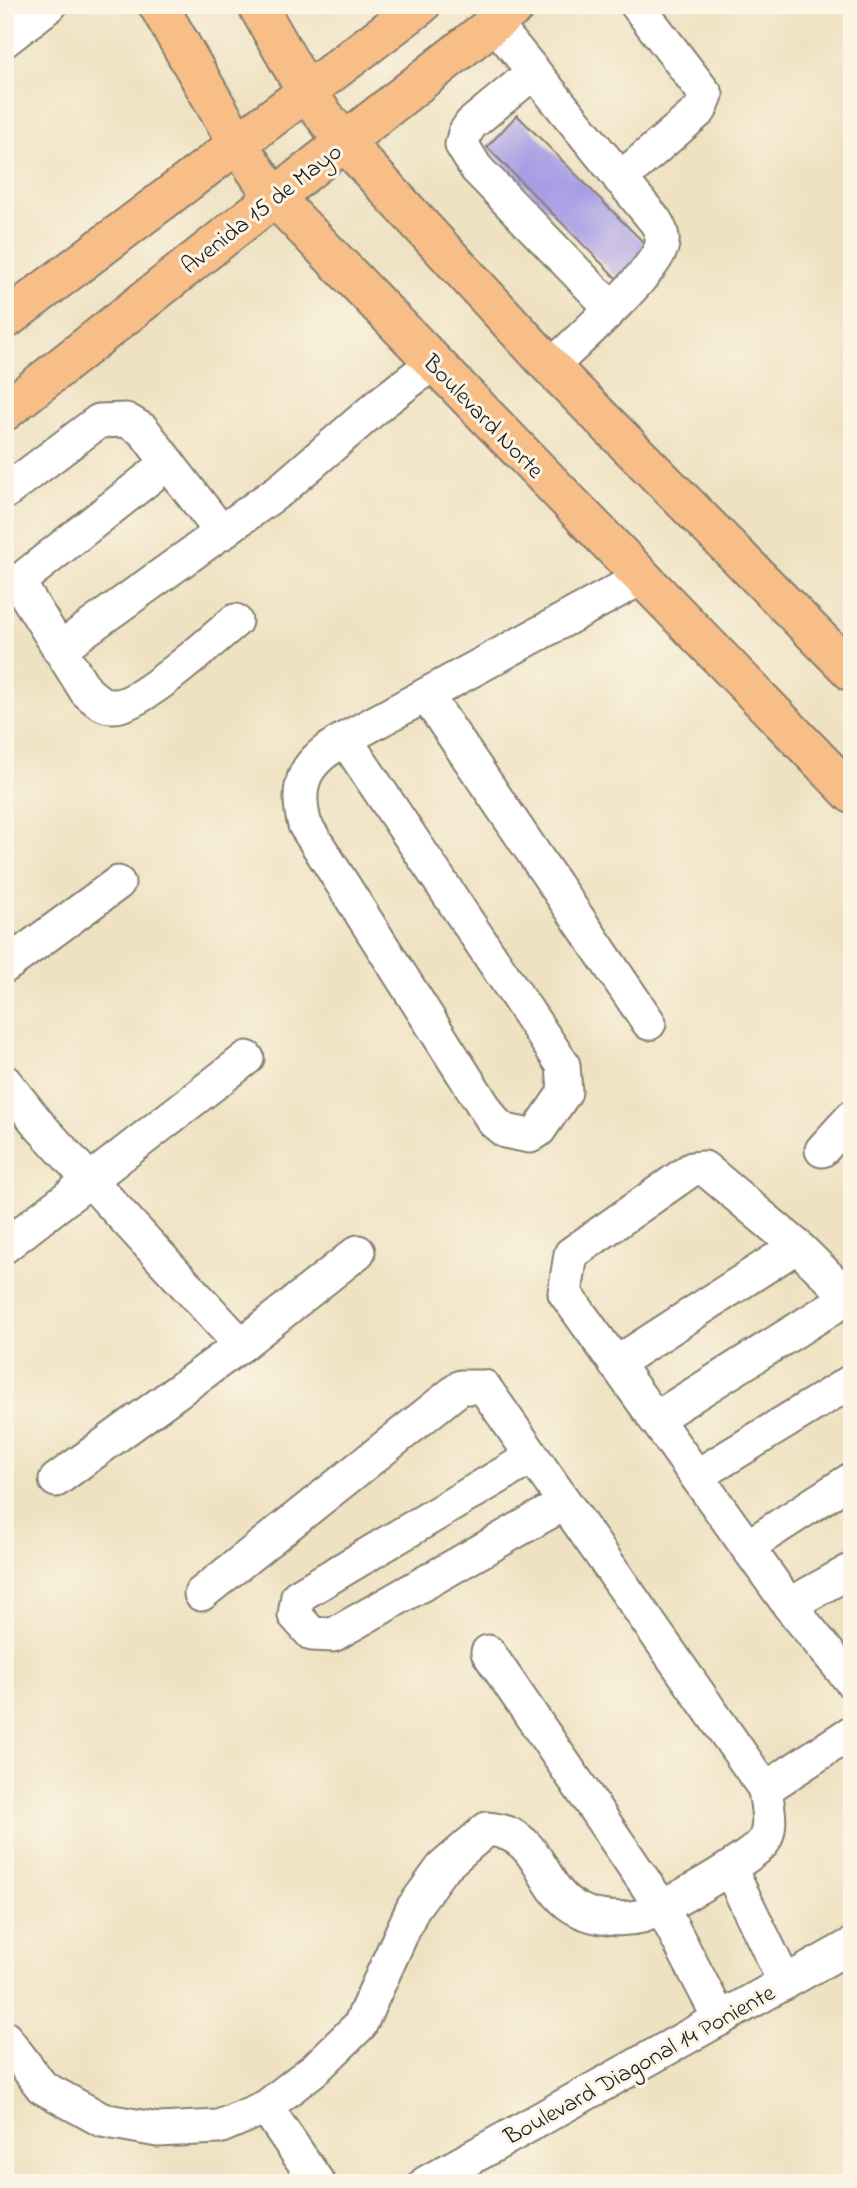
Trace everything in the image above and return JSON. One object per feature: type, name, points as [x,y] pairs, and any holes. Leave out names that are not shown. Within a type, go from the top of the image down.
[{"type":"main road","name":"Boulevard Norte","points":[[158,5],[239,146],[274,197],[852,794]]},
{"type":"main road","points":[[257,5],[307,93],[344,142],[551,367],[852,672]]},
{"type":"main road","points":[[5,320],[239,146],[421,5]]},
{"type":"main road","name":"Avenida 15 de Mayo","points":[[5,411],[506,14]]},
{"type":"street","points":[[5,40],[50,5]]},
{"type":"street","points":[[620,178],[700,110],[706,95],[637,5]]},
{"type":"street","points":[[506,14],[534,72],[656,222],[663,239],[661,249],[643,275],[551,367]]},
{"type":"street","points":[[534,72],[471,124],[464,133],[462,145],[475,168],[610,307]]},
{"type":"street","points":[[59,649],[283,488],[380,404],[433,363]]},
{"type":"street","points":[[5,492],[99,421],[126,419],[144,430],[222,533]]},
{"type":"street","points":[[168,463],[12,574],[86,691],[100,703],[114,706],[130,703],[147,692],[235,621]]},
{"type":"street","points":[[345,739],[563,1065],[565,1092],[539,1130],[530,1136],[505,1131],[494,1122],[305,825],[299,803],[310,764],[323,751],[345,739],[426,695],[641,578]]},
{"type":"street","points":[[426,695],[649,1023]]},
{"type":"street","points":[[5,966],[118,884]]},
{"type":"street","points":[[5,1246],[247,1058]]},
{"type":"street","points":[[5,1082],[88,1180],[241,1345]]},
{"type":"street","points":[[822,1150],[852,1117]]},
{"type":"street","points":[[655,1419],[850,1298],[797,1246],[704,1168],[692,1168],[571,1254],[565,1293],[615,1364],[789,1605],[845,1664]]},
{"type":"street","points":[[615,1364],[797,1246]]},
{"type":"street","points":[[56,1480],[241,1345],[358,1252]]},
{"type":"street","points":[[697,1476],[852,1381]]},
{"type":"street","points":[[5,2038],[42,2087],[102,2120],[158,2130],[219,2127],[266,2107],[316,2068],[360,2025],[413,1908],[442,1868],[487,1829],[506,1830],[518,1837],[555,1888],[578,1909],[612,1919],[642,1915],[661,1906],[730,1868],[764,1844],[769,1827],[765,1789],[484,1387],[461,1387],[201,1594]]},
{"type":"street","points":[[532,1457],[298,1596],[295,1615],[312,1634],[333,1635],[565,1503]]},
{"type":"street","points":[[747,1547],[852,1479]]},
{"type":"street","points":[[789,1605],[852,1570]]},
{"type":"street","points":[[488,1652],[661,1906],[720,2019]]},
{"type":"street","points":[[765,1789],[852,1732]]},
{"type":"street","points":[[730,1868],[785,1983]]},
{"type":"street","name":"Boulevard Diagonal 14 Poniente","points":[[426,2183],[852,1945]]},
{"type":"street","points":[[266,2107],[318,2183]]},
{"type":"building","points":[[517,115],[653,252],[621,283],[487,147]]}]
